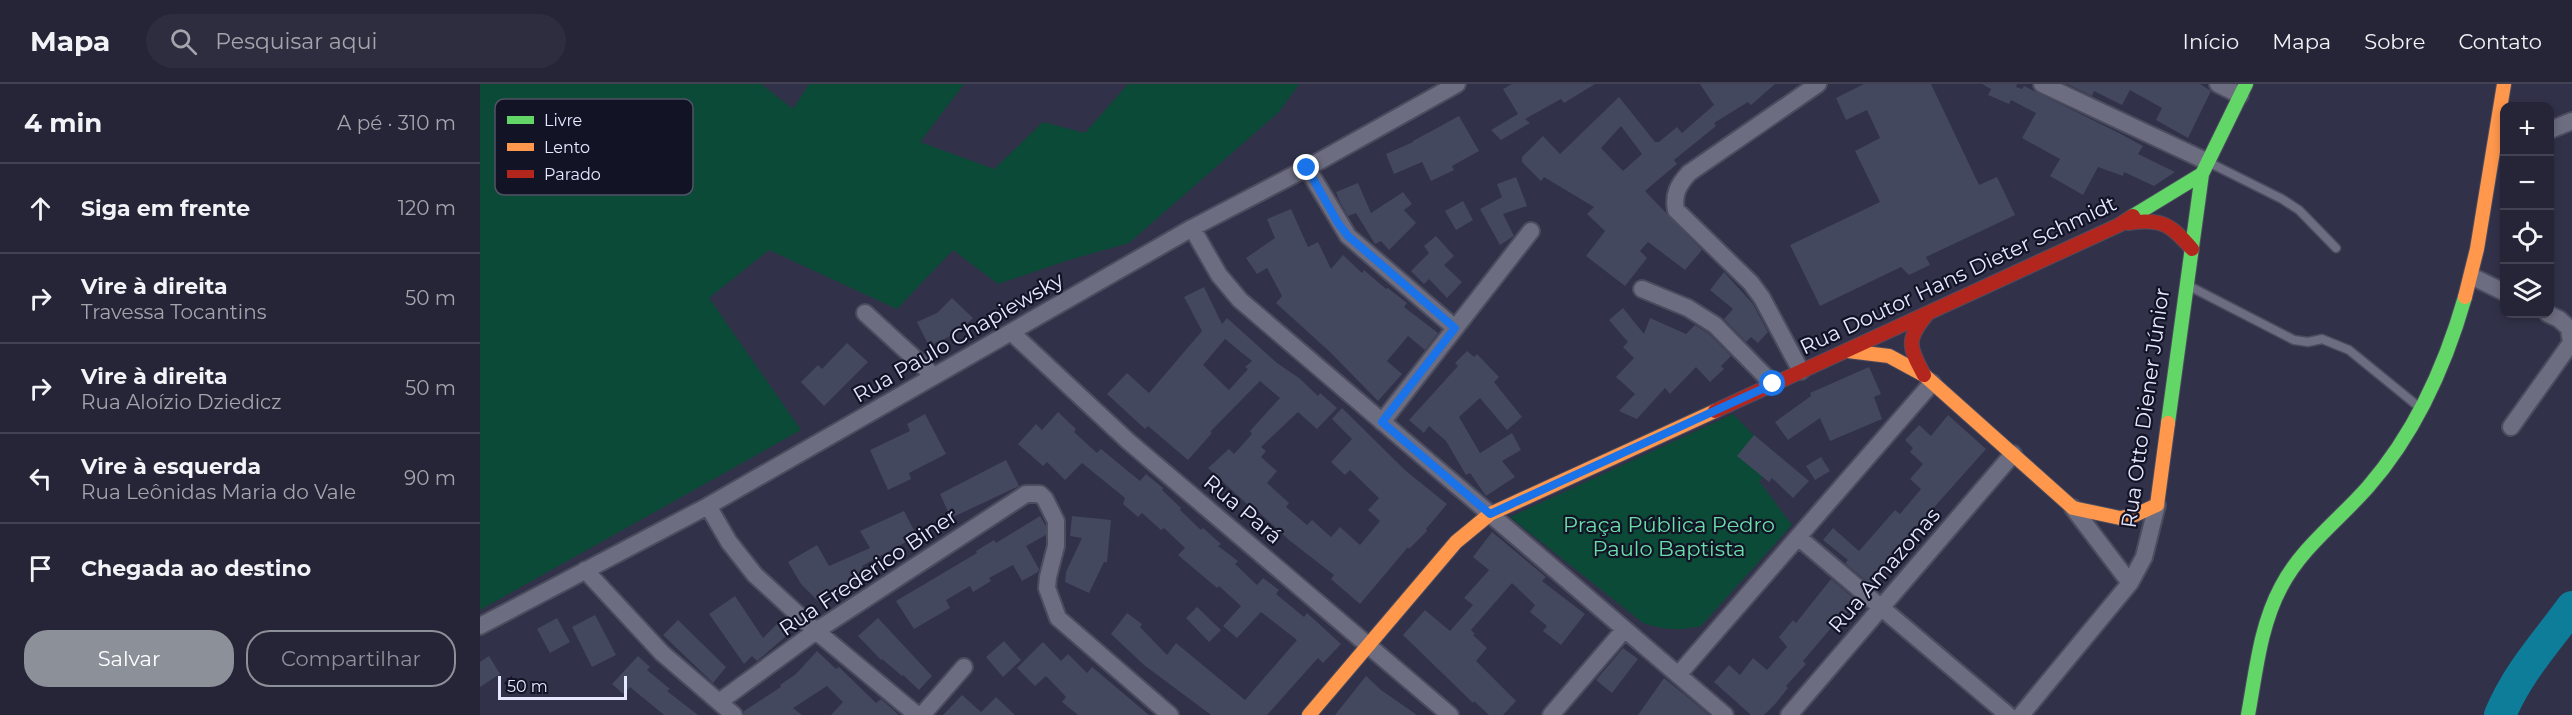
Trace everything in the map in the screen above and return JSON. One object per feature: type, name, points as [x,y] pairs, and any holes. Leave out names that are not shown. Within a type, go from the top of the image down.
[{"type":"street","name":"Rua Paulo Chapiewsky","points":[[480,626],[708,506],[1192,228],[1307,168],[1457,84]]},
{"type":"street","points":[[1801,371],[1762,298],[1751,283],[1676,210],[1674,198],[1680,184],[1689,173],[1818,84]]},
{"type":"street","points":[[2042,84],[2205,168],[2243,89],[2218,84]]},
{"type":"street","points":[[2248,715],[2265,627],[2281,587],[2291,572],[2377,477],[2422,409],[2456,336],[2473,277],[2499,147],[2504,84]]},
{"type":"street","points":[[2554,128],[2572,121]]},
{"type":"street","points":[[1307,168],[1338,223],[1348,236],[1455,328]]},
{"type":"street","name":"Rua Doutor Hans Dieter Schmidt","points":[[1309,715],[1456,542],[1490,514],[2119,225],[2205,168]]},
{"type":"street","name":"Rua Otto Diener Júnior","points":[[2021,715],[2130,583],[2144,557],[2157,505],[2205,168]]},
{"type":"street","points":[[2119,225],[2155,219],[2167,224],[2192,249]]},
{"type":"street","points":[[1192,228],[1219,275],[1240,300],[1725,715]]},
{"type":"street","points":[[1382,422],[1531,231]]},
{"type":"street","points":[[2473,277],[2500,290]]},
{"type":"street","points":[[1642,289],[1688,308],[1715,325],[1773,384]]},
{"type":"street","points":[[865,313],[934,376]]},
{"type":"street","points":[[1928,313],[1911,333],[1910,343],[1912,354],[1928,379]]},
{"type":"street","points":[[2511,427],[2571,343],[2569,328],[2554,317]]},
{"type":"street","name":"Rua Pará","points":[[1011,332],[1128,441],[1450,715]]},
{"type":"street","points":[[1845,351],[1877,351],[1897,358],[1928,379],[2073,508],[2130,583]]},
{"type":"street","points":[[1678,675],[1798,537],[1928,379]]},
{"type":"street","name":"Rua Amazonas","points":[[1789,715],[2013,454]]},
{"type":"street","name":"Rua Frederico Biner","points":[[719,702],[816,631],[1026,494],[1040,494],[1056,520],[1057,533],[1047,588],[1058,618],[1170,715]]},
{"type":"street","points":[[2073,508],[2120,518],[2135,515],[2157,505]]},
{"type":"street","points":[[708,506],[729,542],[748,567],[816,631],[917,715]]},
{"type":"street","points":[[1798,537],[2008,715]]},
{"type":"street","points":[[585,570],[662,653],[734,715]]},
{"type":"street","points":[[1551,715],[1624,630]]},
{"type":"street","points":[[921,715],[963,667]]},
{"type":"lane","points":[[2205,168],[2282,199],[2299,210],[2336,248]]},
{"type":"lane","points":[[2187,284],[2294,340],[2308,342],[2322,339],[2349,350],[2422,409]]},
{"type":"green space","points":[[480,84],[761,84],[793,109],[809,84],[964,84],[920,142],[994,169],[1043,122],[1085,133],[1128,84],[1299,84],[1279,112],[1129,243],[998,284],[953,250],[897,309],[769,250],[709,298],[801,430],[480,610]]},
{"type":"green space","name":"Praça Pública Pedro Paulo Baptista","points":[[1733,414],[1778,460],[1759,481],[1792,525],[1701,626],[1672,629],[1643,623],[1510,517]]},
{"type":"building","points":[[1512,84],[1595,84],[1564,103],[1561,99],[1525,119],[1530,123],[1501,140],[1491,130],[1518,114],[1503,89]]},
{"type":"building","points":[[1700,84],[1775,84],[1751,105],[1748,102],[1714,123],[1716,126],[1674,160],[1677,164],[1645,191],[1702,250],[1685,270],[1648,242],[1640,251],[1647,258],[1625,286],[1586,256],[1605,231],[1587,214],[1594,207],[1544,177],[1541,181],[1522,162],[1522,157],[1543,136],[1560,154],[1619,97],[1655,142],[1659,142],[1677,127],[1682,133],[1714,105]],"holes":[[[1621,126],[1642,154],[1623,171],[1601,148]]]},
{"type":"building","points":[[1864,84],[1931,84],[1979,185],[1997,177],[2015,215],[1926,257],[1930,265],[1909,275],[1901,267],[1820,306],[1790,245],[1880,202],[1855,151],[1880,138],[1867,110],[1846,120],[1836,98]]},
{"type":"building","points":[[1982,84],[2017,84],[2016,87],[2022,89],[2024,86],[2143,146],[2138,154],[2175,172],[2154,186],[2124,172],[2123,176],[2098,167],[2083,195],[2050,176],[2060,159],[2022,138],[2036,113],[2011,100],[2009,104],[1988,95],[1991,89]]},
{"type":"building","points":[[2067,84],[2200,84],[2211,91],[2188,138],[2156,120],[2162,108],[2130,90],[2122,105],[2094,91],[2092,96]]},
{"type":"building","points":[[1459,116],[1479,151],[1452,166],[1454,170],[1431,181],[1422,162],[1394,174],[1386,154],[1413,142]]},
{"type":"building","points":[[1516,177],[1527,206],[1503,214],[1514,236],[1500,245],[1480,209],[1502,197],[1497,184]]},
{"type":"building","points":[[1358,183],[1371,213],[1403,192],[1412,204],[1404,210],[1416,223],[1389,250],[1381,241],[1375,244],[1356,213],[1348,216],[1340,202],[1336,192]]},
{"type":"building","points":[[1463,201],[1473,220],[1456,230],[1445,211]]},
{"type":"building","points":[[1291,209],[1308,247],[1318,242],[1331,269],[1343,255],[1362,273],[1364,270],[1407,303],[1404,307],[1438,333],[1425,350],[1408,336],[1387,361],[1402,374],[1378,401],[1331,353],[1276,303],[1282,296],[1267,268],[1257,274],[1246,258],[1275,238],[1267,219]]},
{"type":"building","points":[[1436,236],[1454,256],[1444,265],[1462,282],[1447,298],[1429,279],[1424,284],[1411,271],[1429,253],[1424,246]]},
{"type":"building","points":[[1724,272],[1753,304],[1768,332],[1758,343],[1751,337],[1746,342],[1724,319],[1733,309],[1710,290]]},
{"type":"building","points":[[1204,287],[1222,324],[1227,318],[1277,363],[1299,378],[1318,396],[1320,393],[1337,408],[1317,429],[1298,412],[1261,447],[1266,451],[1261,457],[1277,471],[1267,483],[1289,503],[1286,507],[1307,525],[1312,520],[1331,537],[1340,527],[1360,545],[1380,521],[1368,510],[1379,498],[1350,470],[1345,475],[1331,462],[1352,439],[1332,419],[1342,408],[1406,471],[1447,504],[1426,529],[1427,531],[1409,549],[1408,547],[1360,604],[1331,579],[1334,575],[1289,540],[1208,468],[1229,449],[1234,454],[1252,434],[1250,431],[1280,398],[1260,381],[1210,432],[1212,433],[1188,460],[1148,426],[1145,429],[1107,394],[1127,373],[1149,393],[1202,331],[1184,297]],"holes":[[[1225,339],[1252,361],[1245,367],[1248,369],[1229,390],[1203,365]]]},
{"type":"building","points":[[952,298],[973,318],[959,332],[929,346],[917,322],[937,313]]},
{"type":"building","points":[[1623,308],[1644,334],[1650,318],[1686,334],[1695,325],[1708,333],[1731,356],[1721,366],[1724,369],[1710,382],[1696,367],[1670,394],[1665,388],[1637,419],[1619,411],[1635,394],[1616,377],[1634,358],[1623,347],[1628,342],[1609,320]]},
{"type":"building","points":[[847,343],[868,362],[824,406],[801,382],[818,365],[822,369]]},
{"type":"building","points":[[1467,351],[1474,357],[1477,354],[1499,377],[1494,382],[1522,417],[1507,430],[1480,398],[1459,417],[1480,453],[1512,433],[1521,450],[1502,461],[1515,477],[1486,496],[1470,473],[1466,475],[1446,441],[1429,426],[1424,433],[1409,420],[1458,366],[1455,363]]},
{"type":"building","points":[[1869,367],[1881,394],[1874,397],[1882,419],[1830,441],[1820,418],[1788,440],[1775,422],[1811,396],[1810,393]]},
{"type":"building","points":[[1058,412],[1076,429],[1074,432],[1097,453],[1101,449],[1140,481],[1146,474],[1163,488],[1162,490],[1181,508],[1180,510],[1201,530],[1203,528],[1221,544],[1218,546],[1238,561],[1235,564],[1257,585],[1263,578],[1279,590],[1276,594],[1304,617],[1307,613],[1341,644],[1323,663],[1318,658],[1267,715],[1211,715],[1144,665],[1111,634],[1127,613],[1142,624],[1140,627],[1167,655],[1176,643],[1245,700],[1297,640],[1261,612],[1237,638],[1223,626],[1241,606],[1178,555],[1185,548],[1164,528],[1161,530],[1142,513],[1138,517],[1123,504],[1125,498],[1082,463],[1065,480],[1047,462],[1043,466],[1018,444],[1036,424],[1042,430]]},
{"type":"building","points":[[925,414],[946,454],[909,473],[911,479],[888,490],[870,450],[910,431],[907,424]]},
{"type":"building","points":[[1948,415],[1986,449],[1899,548],[1902,551],[1871,585],[1845,563],[1848,560],[1823,540],[1833,528],[1859,551],[1895,510],[1900,514],[1921,489],[1910,479],[1923,464],[1910,452],[1913,448],[1905,440],[1919,425],[1931,436]]},
{"type":"building","points":[[1754,435],[1809,481],[1793,498],[1772,478],[1769,482],[1737,456]]},
{"type":"building","points":[[1821,457],[1830,471],[1815,480],[1806,466]]},
{"type":"building","points":[[1006,460],[1019,486],[951,518],[940,494]]},
{"type":"building","points":[[904,511],[917,536],[862,566],[866,576],[851,582],[824,607],[801,584],[788,562],[817,545],[829,566],[870,548],[860,531]]},
{"type":"building","points":[[1040,516],[1046,526],[1046,535],[1026,546],[1039,569],[1038,572],[1022,581],[1013,565],[989,578],[991,581],[973,592],[970,586],[946,600],[950,608],[914,629],[896,601],[977,553],[976,551],[994,540],[996,543]]},
{"type":"building","points":[[1072,516],[1111,520],[1107,562],[1104,562],[1089,593],[1065,582],[1066,572],[1082,538],[1070,536]]},
{"type":"building","points":[[1492,532],[1546,577],[1542,581],[1585,614],[1561,645],[1543,631],[1547,626],[1530,612],[1535,605],[1512,583],[1471,630],[1475,634],[1473,635],[1487,648],[1476,661],[1516,701],[1503,715],[1489,715],[1474,701],[1473,703],[1403,635],[1425,610],[1450,631],[1473,605],[1464,598],[1489,570],[1473,557]]},
{"type":"building","points":[[1831,579],[1856,600],[1856,603],[1837,621],[1803,661],[1806,664],[1786,686],[1788,688],[1776,703],[1764,715],[1751,715],[1714,682],[1729,665],[1740,675],[1753,658],[1767,670],[1787,647],[1779,637],[1793,620],[1796,623]]},
{"type":"building","points":[[735,596],[763,638],[780,621],[791,632],[757,661],[752,656],[744,664],[709,614]]},
{"type":"building","points":[[1197,607],[1221,630],[1209,642],[1186,618]]},
{"type":"building","points":[[595,615],[616,655],[592,667],[572,627]]},
{"type":"building","points":[[557,618],[570,642],[550,653],[537,629]]},
{"type":"building","points":[[878,618],[932,676],[919,690],[903,675],[881,660],[858,636]]},
{"type":"building","points":[[678,620],[726,667],[713,683],[663,635]]},
{"type":"building","points":[[1004,641],[1021,660],[1003,677],[986,657]]},
{"type":"building","points":[[1043,642],[1061,661],[1068,654],[1087,673],[1092,667],[1149,715],[1078,715],[1062,702],[1066,697],[1046,676],[1035,686],[1017,668]]},
{"type":"building","points":[[1623,648],[1638,659],[1612,693],[1596,680]]},
{"type":"building","points":[[817,651],[836,669],[839,667],[876,703],[881,699],[899,715],[831,715],[843,702],[827,686],[793,708],[802,715],[744,715],[744,711],[781,687],[780,685],[796,674]]},
{"type":"building","points":[[489,656],[500,674],[480,687],[480,662]]},
{"type":"building","points":[[638,656],[650,667],[647,670],[670,689],[667,691],[698,715],[664,715],[630,687],[623,694],[612,684]]},
{"type":"building","points":[[1366,676],[1381,690],[1417,715],[1335,715]]},
{"type":"building","points":[[1664,678],[1689,698],[1709,715],[1638,715]]},
{"type":"building","points":[[962,695],[981,712],[996,697],[1015,715],[943,715]]},
{"type":"waterway","points":[[2500,715],[2515,685],[2572,607]]},
{"type":"traffic: fast","points":[[2133,216],[2202,174],[2246,84]]},
{"type":"traffic: fast","points":[[2168,423],[2202,174]]},
{"type":"traffic: fast","points":[[2248,715],[2263,633],[2281,587],[2299,560],[2368,487],[2401,444],[2438,373],[2465,297]]},
{"type":"traffic: slow","points":[[2465,297],[2477,249],[2504,84]]},
{"type":"traffic: slow","points":[[1848,351],[1889,356],[1924,375],[2073,508],[2120,518],[2135,515],[2157,505],[2168,423]]},
{"type":"traffic: slow","points":[[1309,715],[1456,542],[1490,514],[1715,411]]},
{"type":"traffic: jam","points":[[1715,411],[2119,225],[2133,216]]},
{"type":"traffic: jam","points":[[2128,223],[2157,222],[2171,228],[2192,249]]},
{"type":"traffic: jam","points":[[1924,375],[1915,357],[1912,343],[1916,330],[1928,313]]},
{"type":"route","points":[[1307,168],[1338,223],[1348,236],[1455,328],[1382,422],[1490,514],[1773,384]]}]
